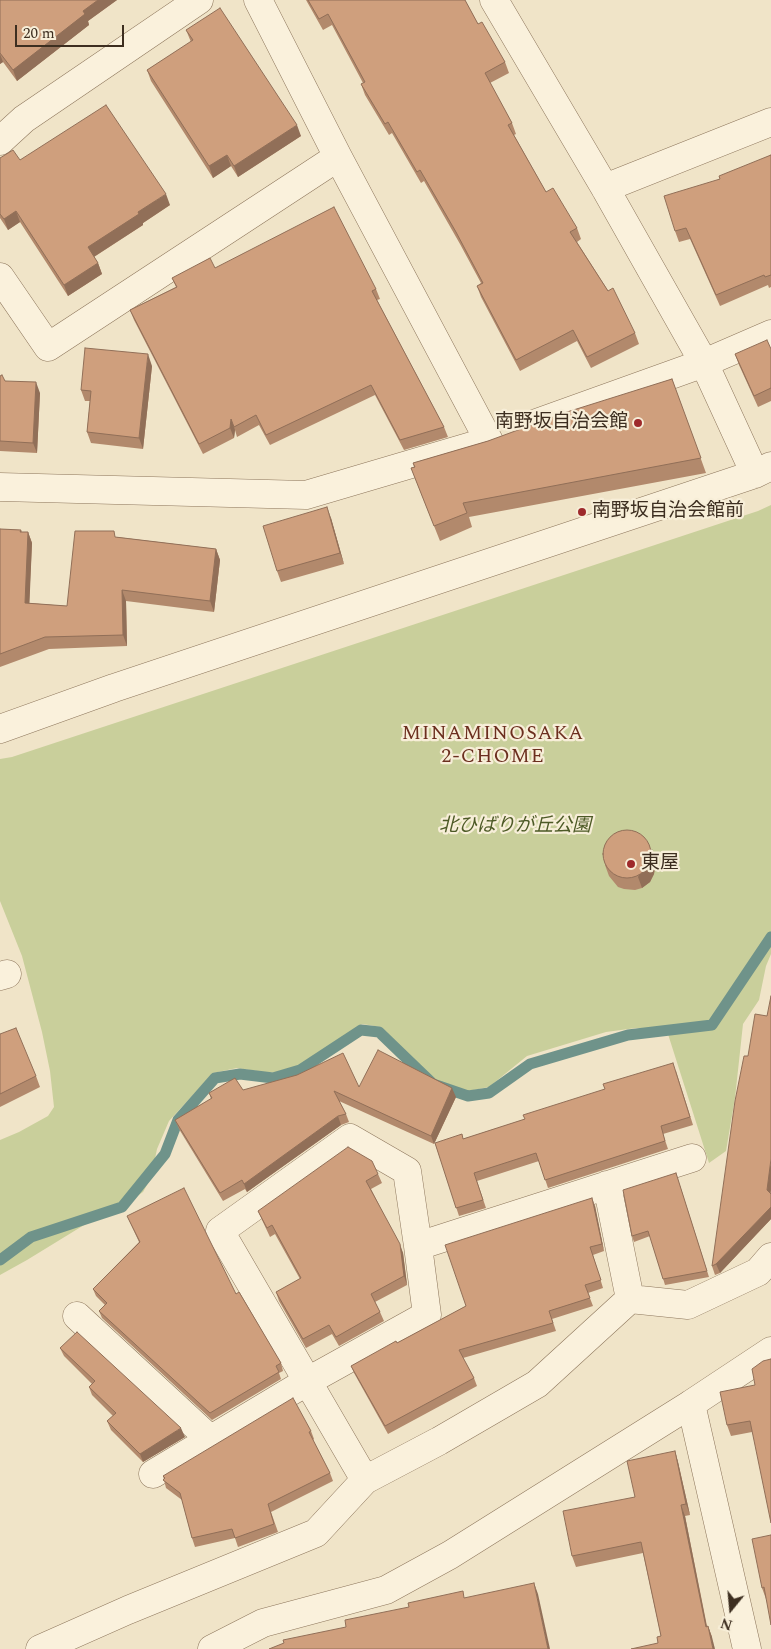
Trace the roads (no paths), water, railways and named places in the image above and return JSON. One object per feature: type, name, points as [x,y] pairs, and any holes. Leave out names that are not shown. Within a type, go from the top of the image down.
[{"type":"street","points":[[0,141],[24,119],[199,0]]},
{"type":"street","points":[[258,0],[338,157],[489,441]]},
{"type":"street","points":[[0,729],[114,688],[763,470],[605,188],[494,0]]},
{"type":"street","points":[[605,188],[771,122]]},
{"type":"street","points":[[0,277],[48,347],[338,157]]},
{"type":"street","points":[[0,487],[306,495],[489,441],[704,363],[771,334]]},
{"type":"street","points":[[153,1474],[308,1382],[427,1315],[407,1171],[350,1138],[220,1231],[308,1382],[365,1480]]},
{"type":"street","points":[[418,1246],[692,1158]]},
{"type":"street","points":[[607,1185],[630,1298]]},
{"type":"street","points":[[40,1649],[128,1610],[316,1533],[365,1480],[438,1441],[537,1384],[630,1298],[688,1305],[758,1272],[771,1257]]},
{"type":"street","points":[[77,1316],[211,1440]]},
{"type":"street","points":[[212,1649],[263,1623],[386,1590],[450,1555],[771,1351]]},
{"type":"street","points":[[690,1404],[747,1649]]},
{"type":"waterway","points":[[0,1260],[31,1237],[122,1207],[165,1154],[178,1120],[215,1078],[240,1074],[273,1078],[300,1070],[361,1030],[379,1032],[433,1084],[468,1096],[489,1093],[530,1064],[628,1035],[712,1025],[771,937]]},
{"type":"place","name":"南野坂自治会館","points":[[638,423]]},
{"type":"place","name":"南野坂自治会館前","points":[[582,512]]},
{"type":"place","name":"東屋","points":[[631,864]]},
{"type":"district","name":"MINAMINOSAKA 2-CHOME","points":[[493,746]]},
{"type":"park label","name":"北ひばりが丘公園","points":[[515,827]]}]
